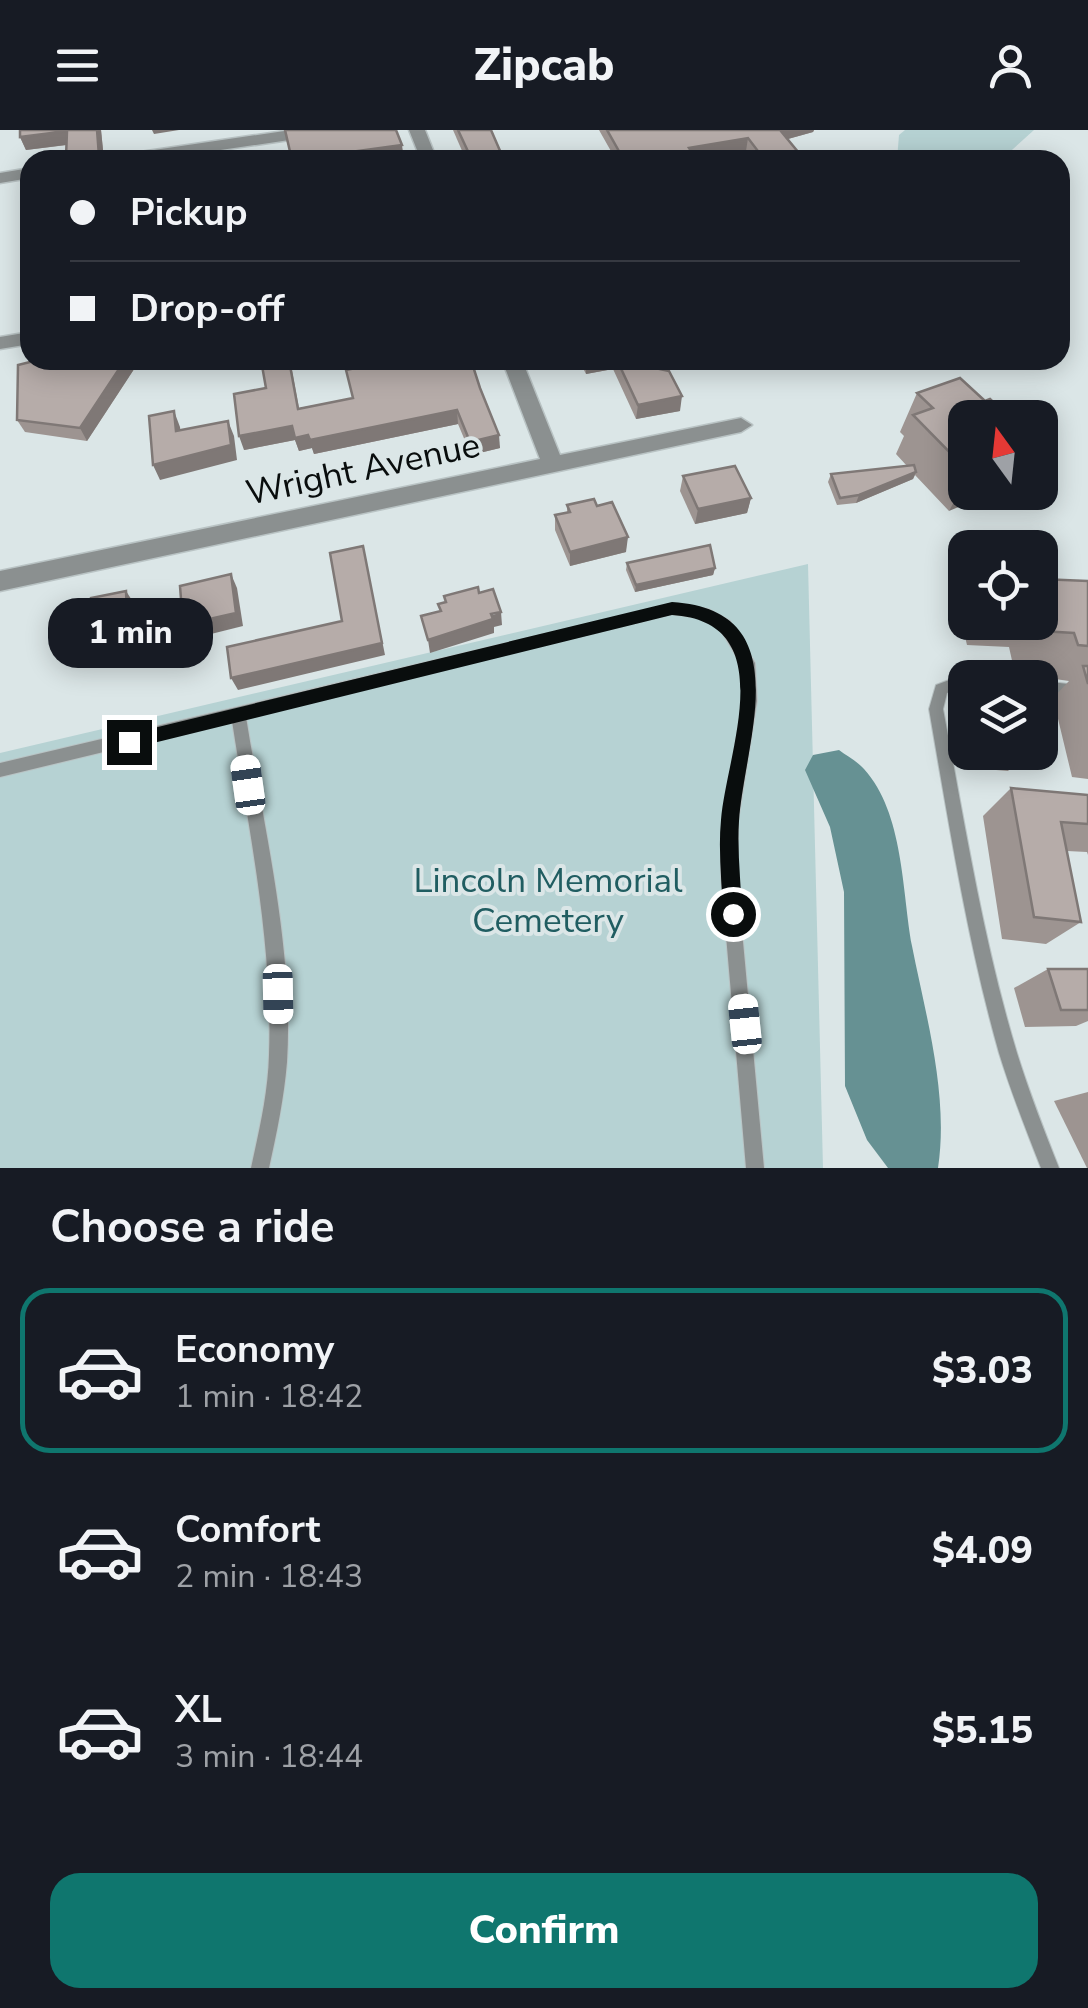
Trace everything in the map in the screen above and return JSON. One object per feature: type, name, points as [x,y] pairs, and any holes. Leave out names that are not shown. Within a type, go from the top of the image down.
[{"type":"street","points":[[188,150],[323,130]]},
{"type":"street","points":[[516,370],[554,466]]},
{"type":"street","name":"Wright Avenue","points":[[0,581],[741,425]]},
{"type":"lane","points":[[0,770],[238,716],[672,608],[708,614],[725,625],[748,663],[750,701],[730,821],[729,877],[755,1168]]},
{"type":"lane","points":[[948,685],[940,688],[936,709],[992,1010],[1020,1100],[1050,1168]]},
{"type":"lane","points":[[1058,689],[1088,692]]},
{"type":"lane","points":[[238,716],[278,994],[280,1073],[260,1168]]},
{"type":"green space","points":[[905,130],[1034,130],[1012,150],[898,150],[899,135]]},
{"type":"green space","name":"Lincoln Memorial Cemetery","points":[[808,564],[823,1168],[0,1168],[0,753]]},
{"type":"shaded area","points":[[839,750],[862,766],[877,787],[894,830],[938,1084],[938,1168],[888,1168],[867,1140],[845,1086],[844,892],[830,827],[805,770],[813,755]]},
{"type":"building","points":[[20,130],[97,130],[99,150],[66,150],[67,131],[20,137]]},
{"type":"building","points":[[285,130],[396,130],[402,145],[365,150],[290,150]]},
{"type":"building","points":[[458,130],[491,130],[500,150],[467,150]]},
{"type":"building","points":[[607,130],[780,130],[796,150],[757,150],[748,138],[690,150],[618,150]]},
{"type":"building","points":[[18,365],[20,370],[118,370],[80,428],[17,420]]},
{"type":"building","points":[[263,370],[291,370],[298,409],[353,398],[346,370],[474,370],[499,435],[470,442],[457,410],[310,440],[308,435],[295,438],[292,426],[239,436],[234,394],[266,388]]},
{"type":"building","points":[[622,370],[669,371],[682,396],[638,405]]},
{"type":"building","points":[[960,378],[984,400],[948,400],[948,451],[913,415],[933,408],[917,393]]},
{"type":"building","points":[[174,411],[176,431],[228,421],[231,445],[153,465],[149,416]]},
{"type":"building","points":[[914,465],[916,472],[859,495],[840,498],[831,474]]},
{"type":"building","points":[[735,466],[751,498],[698,509],[683,476]]},
{"type":"building","points":[[594,499],[597,506],[612,502],[628,537],[570,552],[555,515],[570,512],[567,505]]},
{"type":"building","points":[[710,545],[715,568],[636,585],[627,563]]},
{"type":"building","points":[[363,546],[382,643],[231,678],[227,647],[342,621],[330,553]]},
{"type":"building","points":[[231,574],[236,613],[183,625],[180,586]]},
{"type":"building","points":[[1058,580],[1088,581],[1088,646],[1078,645],[1074,633],[1058,632]]},
{"type":"building","points":[[478,587],[479,593],[493,589],[501,612],[491,614],[493,619],[428,640],[421,616],[441,611],[438,604],[446,602],[444,596]]},
{"type":"building","points":[[126,591],[128,638],[92,646],[91,598]]},
{"type":"building","points":[[1011,788],[1088,795],[1088,824],[1061,822],[1081,922],[1034,917]]},
{"type":"building","points":[[1048,969],[1088,969],[1088,1010],[1061,1010]]},
{"type":"route","points":[[129,742],[672,608],[708,614],[725,625],[739,642],[748,663],[750,701],[730,821],[733,914]]}]
